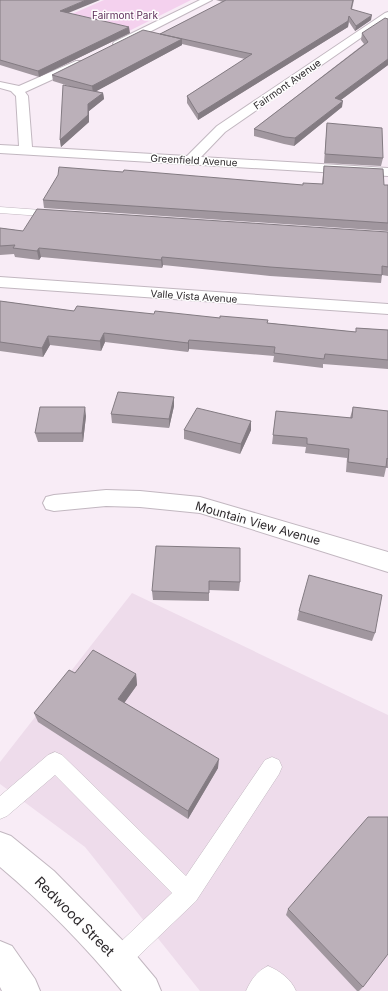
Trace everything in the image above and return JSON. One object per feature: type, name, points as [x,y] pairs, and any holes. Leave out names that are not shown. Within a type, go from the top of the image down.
[{"type":"street","points":[[106,50],[207,0]]},
{"type":"street","name":"Fairmont Avenue","points":[[191,160],[221,129],[388,15]]},
{"type":"street","points":[[17,91],[38,83],[92,57]]},
{"type":"street","points":[[0,85],[17,91],[22,96],[26,150]]},
{"type":"street","name":"Greenfield Avenue","points":[[0,149],[388,172]]},
{"type":"street","name":"Valle Vista Avenue","points":[[0,282],[388,309]]},
{"type":"street","name":"Mountain View Avenue","points":[[54,503],[106,498],[140,499],[200,505],[388,562]]},
{"type":"street","name":"Redwood Street","points":[[0,847],[43,882],[118,960],[144,991]]},
{"type":"street","points":[[0,958],[23,991]]},
{"type":"lane","points":[[0,210],[63,214]]},
{"type":"lane","points":[[0,809],[55,762],[188,893]]},
{"type":"lane","points":[[118,960],[188,893],[272,767]]},
{"type":"lane","points":[[258,991],[268,978],[284,991]]},
{"type":"shaded area","points":[[132,593],[388,715],[388,991],[200,991],[85,847],[0,784],[0,762]]},
{"type":"green space","name":"Fairmont Park","points":[[104,0],[191,0],[127,32],[65,17]]},
{"type":"building","points":[[0,0],[86,0],[60,11],[129,27],[38,71],[0,60]]},
{"type":"building","points":[[226,0],[353,0],[351,9],[372,15],[356,26],[349,16],[348,21],[198,114],[187,96],[252,54],[160,34]]},
{"type":"building","points":[[385,18],[388,19],[388,59],[335,98],[343,101],[295,138],[254,129],[368,42],[362,33]]},
{"type":"building","points":[[143,30],[182,39],[92,86],[52,75]]},
{"type":"building","points":[[63,85],[103,93],[88,104],[88,115],[60,140]]},
{"type":"building","points":[[327,123],[382,128],[383,158],[325,154]]},
{"type":"building","points":[[324,166],[383,169],[384,185],[388,185],[388,223],[43,200],[58,175],[59,167],[123,172],[124,170],[303,185],[303,183],[323,184]]},
{"type":"building","points":[[37,209],[388,232],[388,267],[382,266],[382,275],[162,257],[161,260],[39,248],[37,251],[13,248],[15,245],[0,246],[0,228],[23,231]]},
{"type":"building","points":[[0,301],[74,311],[77,306],[154,314],[155,311],[220,318],[220,316],[268,320],[267,323],[356,332],[356,328],[388,330],[388,360],[325,354],[324,359],[274,353],[275,347],[189,340],[188,343],[104,333],[100,341],[48,336],[42,348],[0,342]]},
{"type":"building","points":[[118,392],[174,397],[169,419],[111,414]]},
{"type":"building","points":[[40,407],[85,407],[82,433],[35,433]]},
{"type":"building","points":[[353,407],[388,411],[388,459],[387,458],[386,467],[348,462],[349,449],[307,444],[307,438],[273,435],[276,411],[352,418]]},
{"type":"building","points":[[197,408],[251,421],[241,444],[184,430]]},
{"type":"building","points":[[156,546],[240,548],[240,582],[209,581],[209,593],[152,591]]},
{"type":"building","points":[[309,575],[382,595],[375,633],[299,611]]},
{"type":"building","points":[[93,650],[136,674],[118,699],[219,759],[188,811],[34,713],[69,670],[75,673]]},
{"type":"building","points":[[368,817],[388,817],[388,954],[363,987],[288,909]]}]
